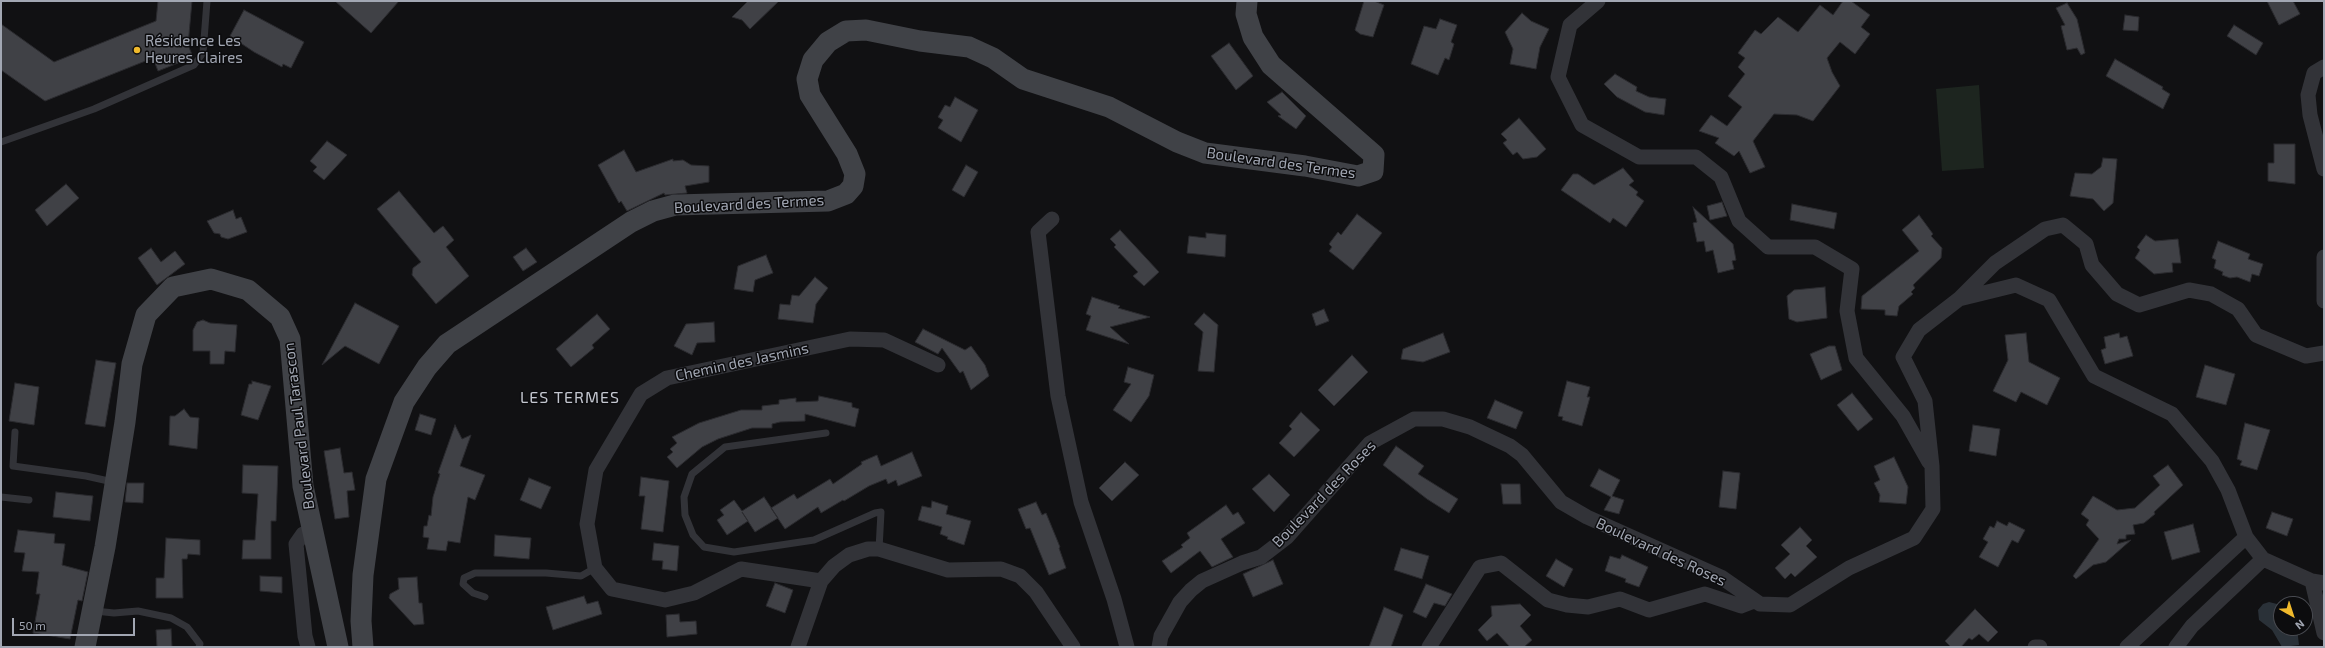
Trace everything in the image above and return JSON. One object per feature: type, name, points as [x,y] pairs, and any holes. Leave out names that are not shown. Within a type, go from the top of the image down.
[{"type":"street","points":[[1598,1],[1570,25],[1558,77],[1582,126],[1639,157],[1696,158],[1721,177],[1739,221],[1768,247],[1815,247],[1852,268],[1847,310],[1856,358],[1903,416],[1932,466]]},
{"type":"street","name":"Boulevard des Termes","points":[[363,647],[361,621],[363,575],[376,479],[404,402],[427,367],[447,344],[631,222],[653,211],[675,205],[828,201],[846,194],[853,186],[855,174],[847,154],[810,95],[807,79],[813,60],[828,42],[846,31],[866,30],[920,41],[969,47],[993,58],[1023,79],[1109,106],[1177,142],[1205,153],[1305,166],[1358,176],[1373,172],[1374,154],[1271,65],[1253,37],[1242,3]]},
{"type":"street","points":[[2324,67],[2314,73],[2308,95],[2310,115],[2324,169]]},
{"type":"street","points":[[1052,219],[1038,232],[1058,396],[1081,502],[1114,598],[1127,647]]},
{"type":"street","points":[[1959,299],[1995,263],[2044,229],[2063,225],[2086,244],[2092,265],[2117,294],[2139,305],[2189,290],[2210,294],[2238,309],[2256,335],[2306,356],[2324,353]]},
{"type":"street","points":[[2324,257],[2324,301]]},
{"type":"street","name":"Boulevard Paul Tarascon","points":[[85,647],[105,547],[132,364],[146,315],[173,287],[211,279],[248,290],[280,317],[290,339],[303,486],[338,647]]},
{"type":"street","name":"Boulevard des Roses","points":[[1159,647],[1161,636],[1177,609],[1191,590],[1202,581],[1242,563],[1261,557],[1287,537],[1370,443],[1414,419],[1444,419],[1464,425],[1510,446],[1522,455],[1561,502],[1587,517],[1721,577],[1760,604],[1790,605],[1849,568],[1914,538],[1933,509],[1932,466],[1925,401],[1903,357],[1919,330],[1959,299],[2016,285],[2049,300],[2094,376],[2172,414],[2212,461],[2228,490],[2246,537],[2263,559]]},
{"type":"street","name":"Chemin des Jasmins","points":[[821,581],[741,569],[694,593],[665,600],[612,589],[595,568],[587,524],[596,470],[641,394],[667,378],[850,339],[884,340],[938,365]]},
{"type":"street","points":[[308,647],[298,577],[296,544],[303,534],[312,530]]},
{"type":"street","points":[[2127,647],[2246,537]]},
{"type":"street","points":[[798,647],[821,581],[834,566],[849,555],[868,549],[879,549],[948,570],[1001,569],[1020,576],[1036,592],[1072,647]]},
{"type":"street","points":[[2176,647],[2192,626],[2263,559],[2318,582],[2324,633]]},
{"type":"street","points":[[1429,647],[1480,567],[1501,563],[1548,600],[1568,606],[1588,607],[1620,599],[1649,610],[1705,594],[1741,606],[1754,601]]},
{"type":"street","points":[[2035,647],[2040,647]]},
{"type":"lane","points":[[1,142],[94,109],[194,65],[203,53],[207,1]]},
{"type":"lane","points":[[15,432],[13,466],[86,476],[115,482]]},
{"type":"lane","points":[[826,433],[725,448],[692,474],[684,497],[685,515],[693,535],[704,547],[734,552],[814,540],[875,513],[881,512],[879,549]]},
{"type":"lane","points":[[1,497],[29,500]]},
{"type":"lane","points":[[485,597],[473,594],[463,584],[464,578],[475,573],[581,576],[595,568]]},
{"type":"lane","points":[[92,610],[114,612],[138,611],[171,618],[187,627],[200,644],[199,647]]},
{"type":"shaded area","points":[[1979,85],[1984,168],[1942,171],[1936,89]]},
{"type":"shaded area","points":[[2269,602],[2273,603],[2273,632],[2259,620],[2258,610],[2263,604]]},
{"type":"shaded area","points":[[2276,636],[2298,636],[2299,645],[2282,647]]},
{"type":"building","name":"Résidence Les Heures Claires","points":[[158,1],[192,1],[188,45],[193,57],[158,71],[153,58],[45,101],[1,70],[1,24],[54,62],[156,21]]},
{"type":"building","points":[[335,1],[399,1],[371,33]]},
{"type":"building","points":[[748,1],[779,1],[750,29],[742,20],[732,17]]},
{"type":"building","points":[[1364,1],[1374,1],[1384,5],[1373,37],[1360,34],[1355,30]]},
{"type":"building","points":[[1843,1],[1851,1],[1870,15],[1861,27],[1870,34],[1855,54],[1840,42],[1827,58],[1832,72],[1840,86],[1813,121],[1797,115],[1774,114],[1753,141],[1765,167],[1750,173],[1739,151],[1734,156],[1715,143],[1719,138],[1699,131],[1711,115],[1727,126],[1742,107],[1728,96],[1745,74],[1738,67],[1745,58],[1738,53],[1755,30],[1761,34],[1778,17],[1798,32],[1820,5],[1833,15]]},
{"type":"building","points":[[2267,1],[2293,1],[2300,14],[2279,25]]},
{"type":"building","points":[[2067,3],[2077,19],[2085,53],[2081,55],[2077,48],[2067,50],[2061,26],[2065,25],[2056,8]]},
{"type":"building","points":[[244,10],[304,42],[291,68],[283,64],[282,67],[254,52],[230,36]]},
{"type":"building","points":[[1522,13],[1531,21],[1549,29],[1540,47],[1536,69],[1510,64],[1513,49],[1505,32]]},
{"type":"building","points":[[2125,15],[2139,17],[2138,31],[2123,30]]},
{"type":"building","points":[[1440,19],[1457,25],[1451,42],[1454,44],[1449,60],[1445,58],[1438,75],[1411,64],[1424,26],[1436,29]]},
{"type":"building","points":[[2234,25],[2263,43],[2256,55],[2227,36]]},
{"type":"building","points":[[1229,43],[1253,76],[1236,90],[1211,56]]},
{"type":"building","points":[[2115,59],[2163,87],[2162,89],[2170,94],[2163,109],[2106,76]]},
{"type":"building","points":[[1615,74],[1637,87],[1636,91],[1649,97],[1666,99],[1664,115],[1645,112],[1617,97],[1604,84]]},
{"type":"building","points":[[1282,92],[1306,116],[1296,129],[1278,116],[1281,115],[1267,102]]},
{"type":"building","points":[[955,97],[978,110],[961,142],[938,128],[943,120],[938,117],[945,105],[950,107]]},
{"type":"building","points":[[1519,118],[1546,149],[1537,157],[1523,159],[1517,152],[1513,155],[1503,143],[1507,140],[1501,134]]},
{"type":"building","points":[[327,141],[347,155],[324,180],[313,171],[317,167],[310,161]]},
{"type":"building","points":[[2274,144],[2295,144],[2295,184],[2268,181],[2268,163],[2274,163]]},
{"type":"building","points":[[624,150],[636,172],[673,159],[673,161],[683,160],[691,165],[709,166],[709,182],[685,186],[687,193],[665,195],[664,193],[627,211],[621,201],[619,203],[598,165]]},
{"type":"building","points":[[2103,158],[2117,159],[2113,203],[2104,211],[2093,199],[2070,196],[2075,173],[2092,174],[2101,167]]},
{"type":"building","points":[[966,165],[978,172],[964,197],[952,190]]},
{"type":"building","points":[[1623,168],[1634,181],[1629,185],[1638,192],[1636,195],[1644,201],[1626,227],[1613,218],[1610,223],[1561,190],[1573,174],[1578,174],[1594,185]]},
{"type":"building","points":[[66,184],[79,198],[47,226],[35,210]]},
{"type":"building","points":[[399,191],[434,233],[443,226],[454,240],[446,247],[469,276],[436,304],[412,275],[413,268],[421,262],[377,209]]},
{"type":"building","points":[[1722,202],[1727,216],[1710,220],[1707,206]]},
{"type":"building","points":[[1792,204],[1837,213],[1834,229],[1790,220]]},
{"type":"building","points":[[1693,207],[1733,244],[1736,260],[1732,261],[1734,269],[1718,273],[1713,250],[1706,252],[1704,241],[1697,242],[1693,223],[1697,222]]},
{"type":"building","points":[[233,210],[236,219],[241,217],[247,232],[228,239],[221,237],[220,234],[214,233],[207,221]]},
{"type":"building","points":[[1357,214],[1382,233],[1353,270],[1329,251],[1332,247],[1329,244],[1338,232],[1341,235]]},
{"type":"building","points":[[1919,215],[1933,234],[1931,236],[1942,248],[1941,258],[1913,285],[1915,288],[1911,292],[1913,294],[1899,306],[1897,316],[1885,315],[1885,310],[1861,309],[1862,296],[1919,251],[1902,230]]},
{"type":"building","points":[[1120,230],[1159,272],[1144,286],[1133,276],[1138,272],[1114,247],[1116,245],[1110,239]]},
{"type":"building","points":[[1206,233],[1226,235],[1225,257],[1187,253],[1189,236],[1206,238]]},
{"type":"building","points":[[2146,235],[2155,241],[2178,239],[2181,263],[2172,263],[2173,272],[2154,274],[2135,258],[2140,250],[2137,247]]},
{"type":"building","points":[[2218,241],[2250,254],[2248,259],[2263,264],[2259,276],[2252,274],[2250,282],[2237,277],[2230,278],[2222,275],[2223,272],[2214,268],[2216,260],[2212,258]]},
{"type":"building","points":[[151,248],[161,262],[175,251],[185,264],[157,285],[138,258]]},
{"type":"building","points":[[526,248],[537,262],[523,271],[513,257]]},
{"type":"building","points":[[766,255],[773,273],[755,280],[753,292],[734,289],[738,266]]},
{"type":"building","points":[[815,277],[828,288],[816,304],[813,323],[778,319],[780,304],[790,305],[792,295],[799,296]]},
{"type":"building","points":[[1825,287],[1827,318],[1797,322],[1789,319],[1787,296],[1794,290]]},
{"type":"building","points":[[1092,297],[1120,306],[1118,308],[1150,317],[1110,327],[1129,344],[1086,330],[1091,316],[1086,314]]},
{"type":"building","points":[[355,303],[399,326],[379,364],[345,346],[322,365]]},
{"type":"building","points":[[1324,309],[1329,321],[1316,326],[1312,314]]},
{"type":"building","points":[[1204,313],[1218,325],[1214,372],[1198,371],[1203,332],[1194,324]]},
{"type":"building","points":[[597,314],[610,329],[592,345],[594,348],[571,367],[556,349]]},
{"type":"building","points":[[203,320],[210,323],[237,325],[235,352],[225,351],[224,364],[210,364],[210,351],[193,351],[193,330],[197,322]]},
{"type":"building","points":[[714,322],[715,342],[697,343],[692,355],[674,346],[686,324]]},
{"type":"building","points":[[923,329],[965,350],[971,346],[985,365],[989,376],[971,390],[963,371],[960,373],[942,348],[938,354],[915,342]]},
{"type":"building","points":[[1443,333],[1450,352],[1423,362],[1401,359],[1403,349]]},
{"type":"building","points":[[2026,333],[2029,362],[2060,378],[2047,405],[2021,392],[2016,402],[1993,391],[2008,360],[2005,335]]},
{"type":"building","points":[[2119,333],[2120,338],[2127,336],[2133,356],[2105,364],[2101,350],[2106,348],[2104,337]]},
{"type":"building","points":[[1829,346],[1835,346],[1842,370],[1821,380],[1810,354]]},
{"type":"building","points":[[1352,355],[1368,372],[1334,406],[1318,390]]},
{"type":"building","points":[[96,360],[116,363],[105,427],[85,424]]},
{"type":"building","points":[[2205,365],[2235,374],[2226,405],[2196,397]]},
{"type":"building","points":[[1128,367],[1154,375],[1149,396],[1131,422],[1113,410],[1131,384],[1124,382]]},
{"type":"building","points":[[252,381],[271,386],[258,420],[241,415],[249,384],[252,384]]},
{"type":"building","points":[[1567,381],[1590,387],[1587,397],[1590,397],[1582,426],[1562,420],[1563,417],[1558,416]]},
{"type":"building","points":[[15,383],[39,387],[34,425],[9,421]]},
{"type":"building","points":[[1852,393],[1873,419],[1858,431],[1837,405]]},
{"type":"building","points":[[819,396],[852,403],[852,407],[859,409],[855,427],[805,414],[805,421],[780,422],[772,424],[772,428],[752,428],[718,439],[702,447],[677,468],[667,457],[673,452],[670,449],[677,443],[672,437],[699,423],[741,410],[762,410],[762,406],[779,404],[779,400],[796,398],[796,402],[818,401]]},
{"type":"building","points":[[1495,400],[1523,412],[1516,429],[1487,418]]},
{"type":"building","points":[[184,409],[190,417],[199,418],[197,449],[169,445],[170,416],[175,416]]},
{"type":"building","points":[[1301,412],[1320,430],[1294,457],[1279,443],[1292,429],[1289,426]]},
{"type":"building","points":[[420,414],[436,419],[431,435],[415,430]]},
{"type":"building","points":[[2245,423],[2270,430],[2257,470],[2240,465],[2242,461],[2237,459]]},
{"type":"building","points":[[455,425],[462,439],[471,435],[460,466],[485,475],[475,500],[468,497],[460,543],[448,541],[446,551],[427,549],[429,538],[423,537],[424,526],[427,526],[429,515],[431,516],[433,497],[440,474],[438,473]]},
{"type":"building","points":[[1973,425],[2000,429],[1996,456],[1969,451]]},
{"type":"building","points":[[1396,446],[1424,466],[1418,474],[1458,499],[1449,513],[1427,499],[1383,465]]},
{"type":"building","points":[[340,448],[344,473],[352,472],[355,490],[347,491],[349,517],[335,519],[324,451]]},
{"type":"building","points":[[912,452],[922,476],[898,486],[896,480],[888,484],[886,479],[869,486],[821,513],[818,507],[785,529],[771,508],[794,494],[797,499],[830,479],[833,484],[862,464],[861,462],[877,455],[881,466]]},
{"type":"building","points":[[1894,457],[1908,487],[1906,504],[1879,502],[1880,495],[1874,483],[1880,480],[1874,466]]},
{"type":"building","points":[[1125,462],[1139,475],[1112,501],[1099,488]]},
{"type":"building","points":[[243,465],[278,466],[276,521],[271,521],[271,559],[242,559],[243,540],[255,540],[258,494],[242,493]]},
{"type":"building","points":[[2168,465],[2183,485],[2154,512],[2155,514],[2144,523],[2133,525],[2135,534],[2126,535],[2126,539],[2119,539],[2117,544],[2131,540],[2106,562],[2093,565],[2076,579],[2073,576],[2099,539],[2086,525],[2089,520],[2081,514],[2093,496],[2117,510],[2135,508],[2160,485],[2153,476]]},
{"type":"building","points":[[1599,469],[1620,480],[1612,496],[1624,500],[1619,514],[1604,510],[1611,497],[1590,486]]},
{"type":"building","points":[[1723,471],[1740,473],[1736,509],[1719,507]]},
{"type":"building","points":[[1269,474],[1290,495],[1274,512],[1252,489]]},
{"type":"building","points":[[641,477],[669,481],[663,532],[641,529],[645,496],[639,496]]},
{"type":"building","points":[[529,478],[551,487],[541,509],[520,500]]},
{"type":"building","points":[[127,483],[144,483],[143,503],[125,502]]},
{"type":"building","points":[[1501,484],[1520,484],[1521,504],[1503,504]]},
{"type":"building","points":[[56,492],[93,496],[90,521],[53,517]]},
{"type":"building","points":[[764,497],[778,518],[755,532],[748,521],[727,535],[717,520],[724,515],[720,510],[734,500],[742,511]]},
{"type":"building","points":[[932,501],[948,506],[946,514],[971,521],[964,545],[947,539],[948,537],[940,534],[942,527],[918,520],[922,506],[931,508]]},
{"type":"building","points":[[1036,502],[1042,515],[1046,513],[1060,547],[1059,548],[1066,568],[1049,575],[1030,528],[1026,529],[1018,509]]},
{"type":"building","points":[[1226,505],[1233,515],[1238,512],[1245,523],[1221,539],[1233,557],[1212,567],[1200,551],[1171,573],[1162,561],[1183,547],[1181,545],[1190,538],[1187,533]]},
{"type":"building","points":[[2272,512],[2293,519],[2287,536],[2266,528]]},
{"type":"building","points":[[1997,521],[2007,526],[2009,522],[2025,530],[2018,543],[2012,540],[1998,567],[1979,557],[1988,542],[1983,539],[1990,526],[1994,528]]},
{"type":"building","points":[[2193,524],[2200,552],[2172,560],[2164,532]]},
{"type":"building","points":[[1800,527],[1812,540],[1806,546],[1817,557],[1795,577],[1791,573],[1785,579],[1775,568],[1790,554],[1781,545]]},
{"type":"building","points":[[18,530],[55,534],[54,543],[65,544],[62,565],[88,572],[82,601],[78,600],[70,639],[33,633],[40,594],[36,594],[39,572],[22,571],[25,553],[14,552]]},
{"type":"building","points":[[495,535],[531,538],[529,559],[494,556]]},
{"type":"building","points":[[166,538],[200,540],[200,555],[188,554],[187,559],[182,559],[183,598],[156,598],[156,578],[164,578]]},
{"type":"building","points":[[654,543],[679,546],[677,571],[662,569],[663,561],[652,560]]},
{"type":"building","points":[[1401,548],[1429,556],[1422,579],[1394,570]]},
{"type":"building","points":[[1622,555],[1648,567],[1639,587],[1625,582],[1626,579],[1605,571],[1610,556],[1620,559]]},
{"type":"building","points":[[1556,559],[1573,569],[1564,587],[1546,576]]},
{"type":"building","points":[[1273,560],[1283,584],[1253,597],[1243,574]]},
{"type":"building","points":[[260,576],[282,577],[282,593],[260,591]]},
{"type":"building","points":[[417,577],[419,603],[422,603],[424,624],[414,625],[389,598],[390,594],[399,589],[398,578]]},
{"type":"building","points":[[775,583],[793,590],[785,613],[766,606]]},
{"type":"building","points":[[1426,584],[1452,594],[1445,606],[1434,603],[1426,618],[1413,612]]},
{"type":"building","points":[[584,596],[587,604],[598,601],[602,614],[553,630],[546,607]]},
{"type":"building","points":[[1520,604],[1531,615],[1520,626],[1532,640],[1524,647],[1510,647],[1497,633],[1487,641],[1478,630],[1492,616],[1491,606]]},
{"type":"building","points":[[1384,607],[1403,615],[1391,647],[1369,647]]},
{"type":"building","points":[[1975,609],[1998,632],[1988,642],[1979,634],[1972,640],[1969,638],[1961,647],[1951,647],[1945,641]]},
{"type":"building","points":[[679,614],[680,622],[696,621],[697,634],[667,637],[666,615]]},
{"type":"building","points":[[171,629],[172,647],[157,647],[156,630]]},
{"type":"place","name":"Résidence Les Heures Claires","points":[[137,50]]},
{"type":"district","name":"LES TERMES","points":[[570,398]]}]
